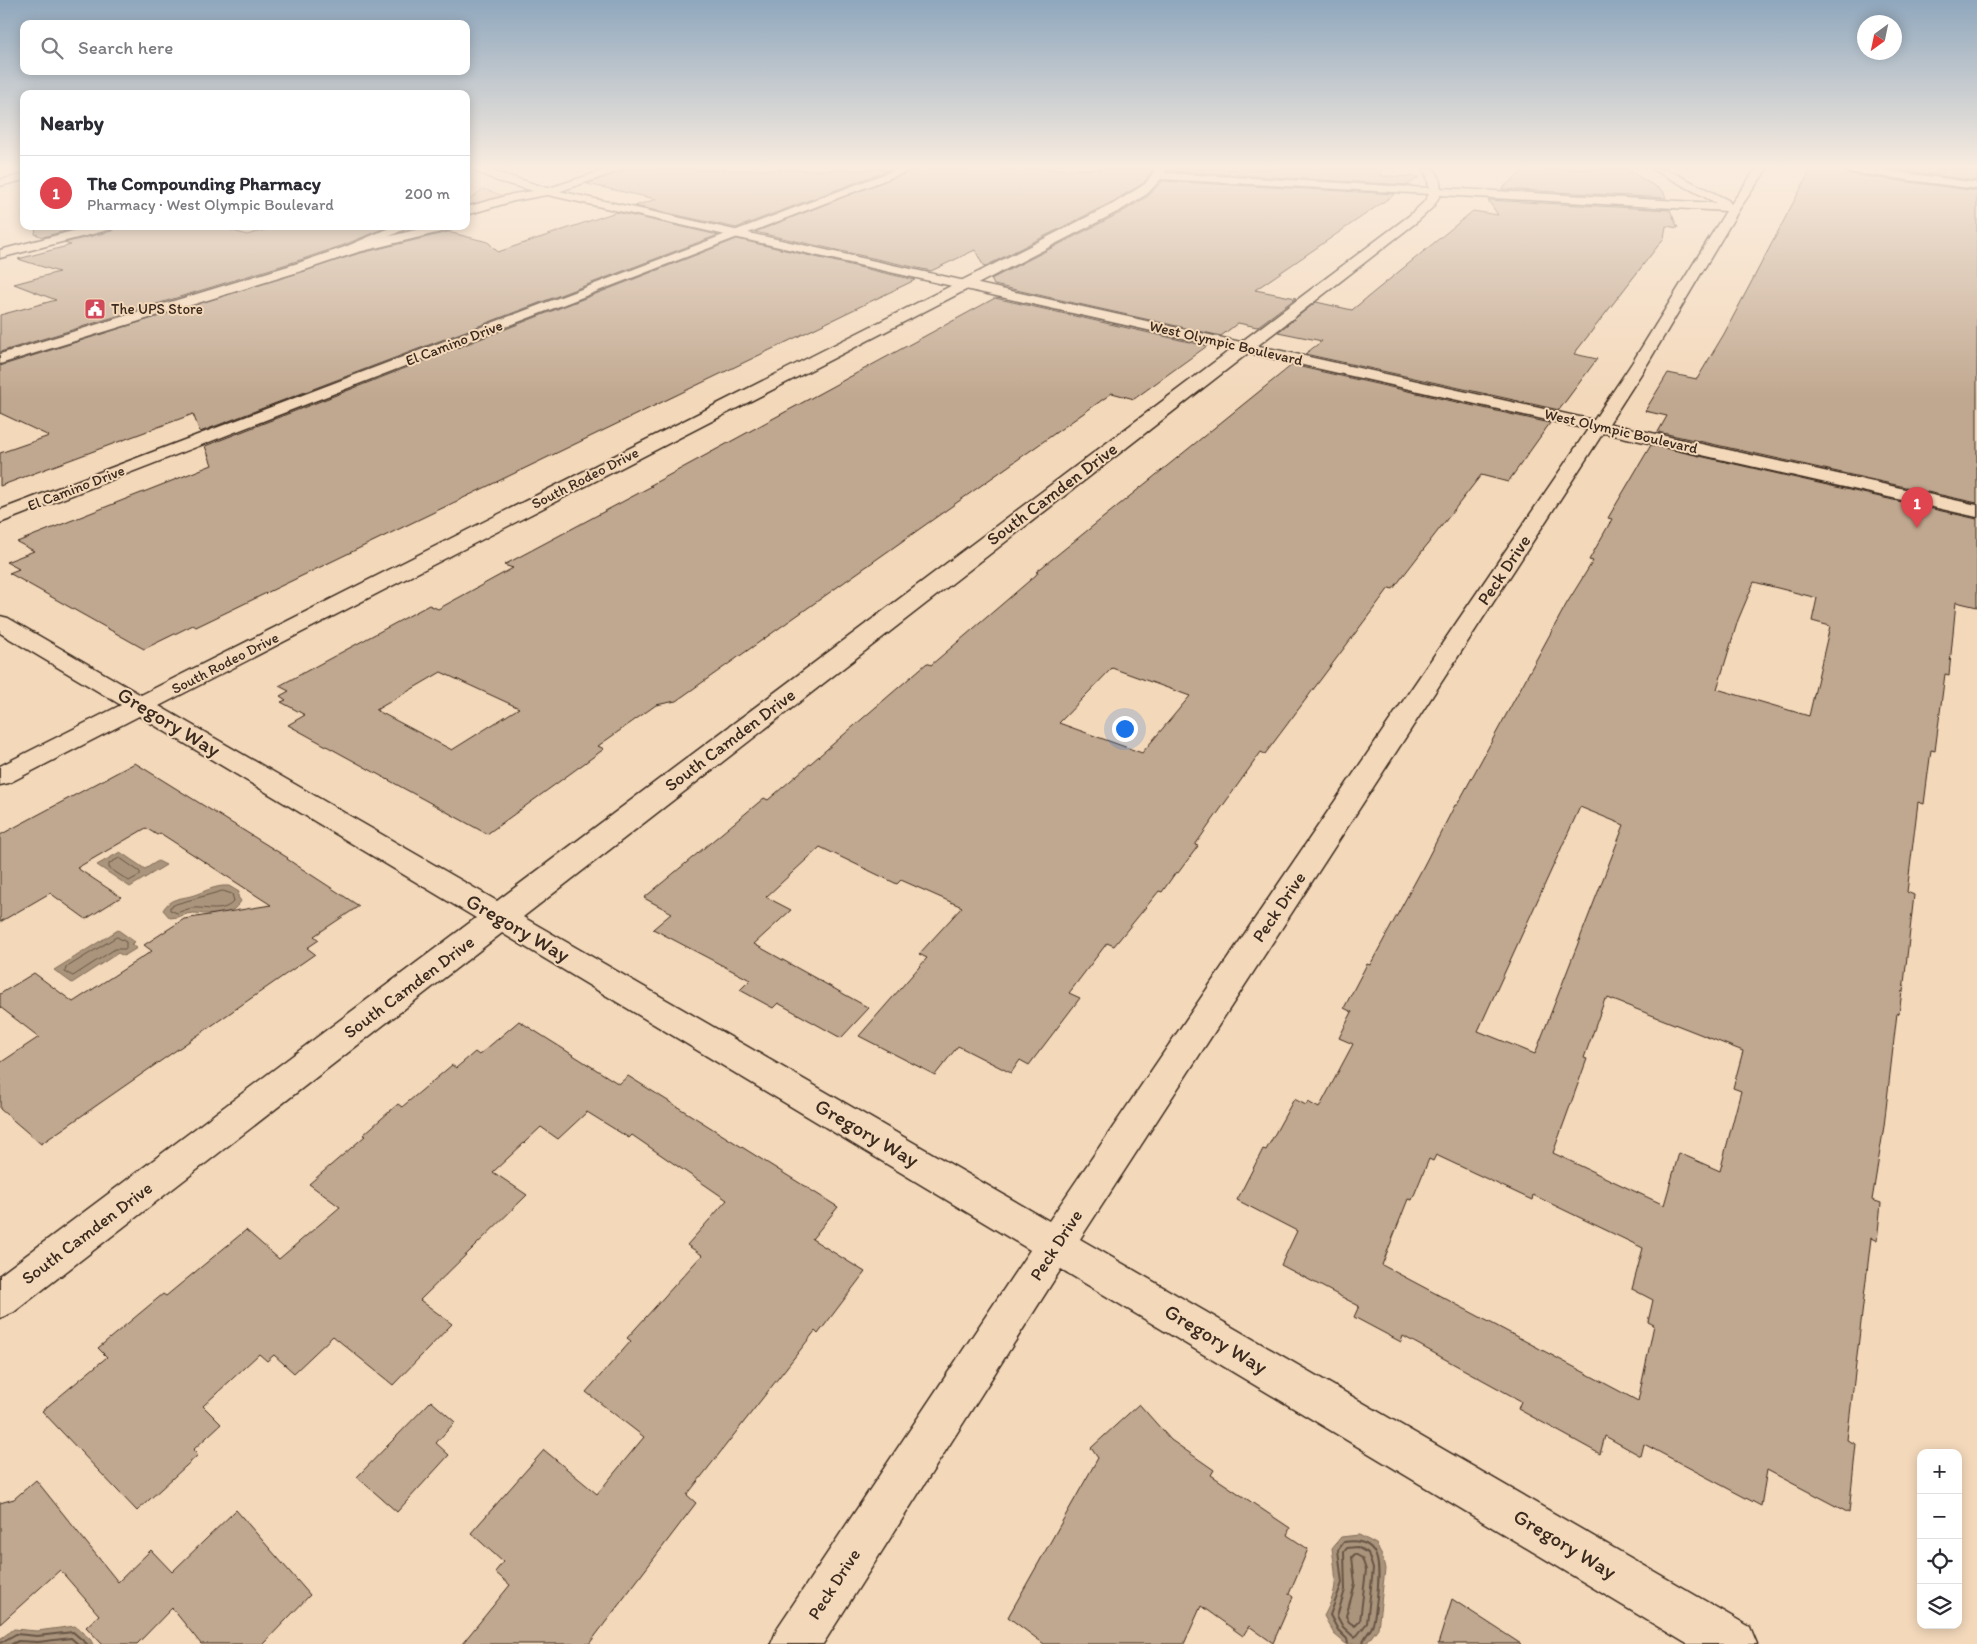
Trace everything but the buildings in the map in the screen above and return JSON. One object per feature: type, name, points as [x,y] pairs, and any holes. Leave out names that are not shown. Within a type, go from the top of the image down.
[{"type":"street","points":[[0,254],[32,246]]},
{"type":"street","points":[[350,250],[360,246]]},
{"type":"street","points":[[0,359],[368,246]]},
{"type":"street","name":"El Camino Drive","points":[[0,517],[706,246]]},
{"type":"street","name":"West Olympic Boulevard","points":[[789,246],[1977,511]]},
{"type":"street","name":"South Rodeo Drive","points":[[0,777],[1041,246]]},
{"type":"street","name":"South Camden Drive","points":[[0,1299],[1377,246]]},
{"type":"street","name":"Peck Drive","points":[[795,1644],[1056,1244],[1640,364],[1711,246]]},
{"type":"street","name":"Gregory Way","points":[[0,623],[1733,1644]]},
{"type":"water","points":[[120,852],[145,869],[158,861],[166,865],[130,887],[97,865]]},
{"type":"water","points":[[223,886],[229,886],[239,892],[238,897],[241,901],[237,907],[226,913],[190,913],[170,918],[163,910],[169,903],[175,900]]},
{"type":"water","points":[[118,930],[135,942],[131,944],[137,948],[124,956],[118,953],[72,983],[54,970]]},
{"type":"water","points":[[1359,1535],[1376,1544],[1382,1555],[1385,1569],[1378,1628],[1366,1644],[1346,1644],[1334,1634],[1324,1616],[1332,1598],[1335,1583],[1332,1548],[1341,1537]]},
{"type":"water","points":[[75,1626],[93,1644],[0,1644],[0,1639],[14,1629],[37,1631]]},
{"type":"place","name":"The UPS Store","points":[[95,309]]},
{"type":"place","name":"The Compounding Pharmacy","points":[[1917,528]]}]
